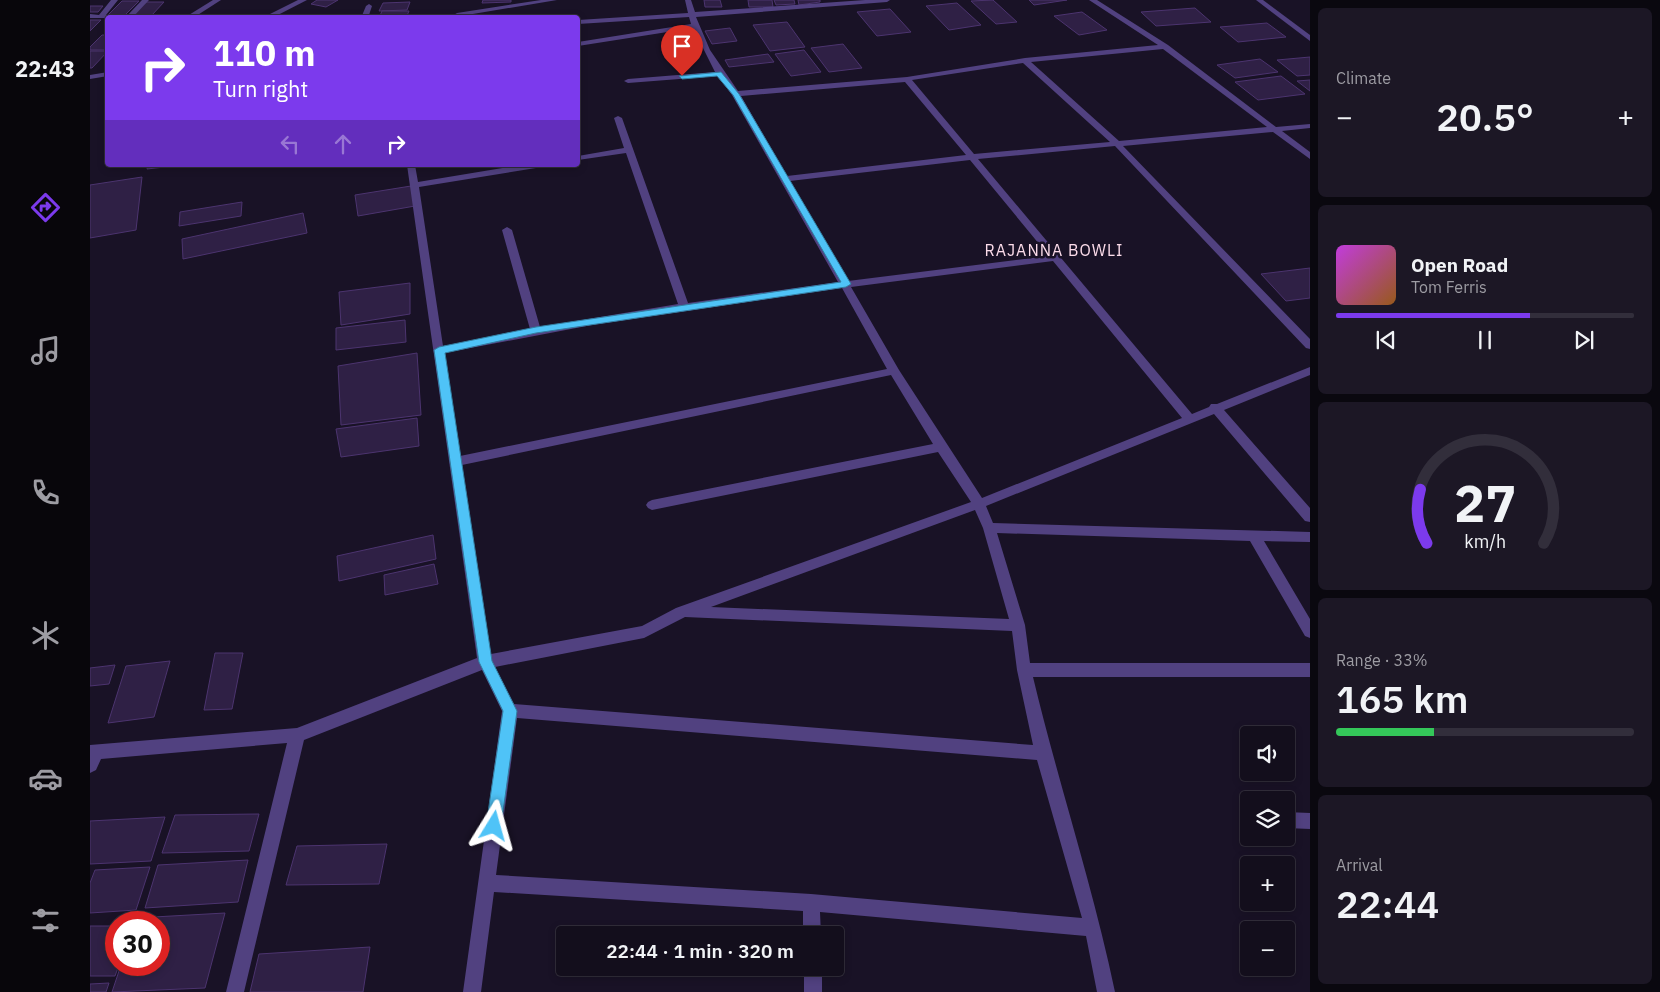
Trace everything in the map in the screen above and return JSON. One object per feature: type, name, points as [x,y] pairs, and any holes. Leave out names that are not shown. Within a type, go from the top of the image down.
[{"type":"street","points":[[101,17],[115,0]]},
{"type":"street","points":[[131,15],[146,0]]},
{"type":"street","points":[[192,15],[218,0]]},
{"type":"street","points":[[272,15],[304,0]]},
{"type":"street","points":[[459,15],[473,9],[554,0]]},
{"type":"street","points":[[688,0],[693,20],[719,74],[736,94],[894,371],[941,448],[979,504],[989,528],[1018,625],[1024,670],[1044,753],[1093,928],[1106,992]]},
{"type":"street","points":[[580,22],[693,20],[887,0]]},
{"type":"street","points":[[1092,0],[1166,47],[1310,156]]},
{"type":"street","points":[[1259,0],[1310,38]]},
{"type":"street","points":[[365,15],[369,6]]},
{"type":"street","points":[[90,16],[105,17]]},
{"type":"street","points":[[580,44],[693,20]]},
{"type":"street","points":[[736,94],[907,78],[1025,60],[1166,47]]},
{"type":"street","points":[[1025,60],[1117,144],[1310,345]]},
{"type":"street","points":[[628,81],[719,74]]},
{"type":"street","points":[[90,77],[103,75]]},
{"type":"street","points":[[907,78],[1188,418]]},
{"type":"street","points":[[618,118],[684,307]]},
{"type":"street","points":[[784,179],[972,157],[1310,126]]},
{"type":"street","points":[[580,158],[628,150]]},
{"type":"street","points":[[411,167],[485,662],[510,711],[472,992]]},
{"type":"street","points":[[414,185],[524,167]]},
{"type":"street","points":[[506,230],[536,330]]},
{"type":"street","points":[[439,350],[536,330],[684,307],[846,284],[1056,258]]},
{"type":"street","points":[[454,462],[894,371]]},
{"type":"street","points":[[92,756],[297,735],[485,662],[644,632],[681,612],[979,504],[1215,407],[1310,371]]},
{"type":"street","points":[[1215,407],[1310,516]]},
{"type":"street","points":[[652,505],[941,448]]},
{"type":"street","points":[[989,528],[1310,538]]},
{"type":"street","points":[[1254,535],[1310,632]]},
{"type":"street","points":[[681,612],[1018,625]]},
{"type":"street","points":[[1024,670],[1310,670]]},
{"type":"street","points":[[510,711],[1044,753]]},
{"type":"street","points":[[235,992],[297,735]]},
{"type":"street","points":[[1295,820],[1310,821]]},
{"type":"street","points":[[486,883],[811,903],[1093,928]]},
{"type":"street","points":[[811,903],[812,926]]},
{"type":"street","points":[[812,976],[813,992]]},
{"type":"building","points":[[317,0],[338,0],[326,7],[311,4]]},
{"type":"building","points":[[483,0],[511,0],[511,2],[482,3]]},
{"type":"building","points":[[704,0],[720,0],[722,7],[705,7]]},
{"type":"building","points":[[748,0],[772,0],[773,7],[749,7]]},
{"type":"building","points":[[774,0],[794,0],[795,4],[776,5]]},
{"type":"building","points":[[798,0],[820,0],[820,2],[799,5]]},
{"type":"building","points":[[993,0],[1017,22],[996,24],[971,1]]},
{"type":"building","points":[[1029,0],[1067,0],[1034,5]]},
{"type":"building","points":[[122,1],[139,1],[125,15],[108,15]]},
{"type":"building","points":[[145,2],[164,2],[152,15],[133,15]]},
{"type":"building","points":[[410,2],[407,10],[379,11],[383,3]]},
{"type":"building","points":[[957,3],[981,25],[949,30],[926,6]]},
{"type":"building","points":[[90,6],[103,6],[98,12],[90,12]]},
{"type":"building","points":[[1195,8],[1211,22],[1156,26],[1141,12]]},
{"type":"building","points":[[890,9],[911,32],[877,36],[857,12]]},
{"type":"building","points":[[382,11],[409,11],[407,15],[380,15]]},
{"type":"building","points":[[1082,12],[1107,30],[1079,35],[1054,16]]},
{"type":"building","points":[[90,20],[101,20],[90,31]]},
{"type":"building","points":[[787,22],[805,47],[770,51],[753,25]]},
{"type":"building","points":[[1267,23],[1286,37],[1238,42],[1220,27]]},
{"type":"building","points":[[730,28],[737,41],[712,44],[705,31]]},
{"type":"building","points":[[102,35],[105,35],[105,50],[90,50],[90,47]]},
{"type":"building","points":[[843,44],[862,68],[829,72],[811,48]]},
{"type":"building","points":[[804,50],[821,72],[791,76],[775,54]]},
{"type":"building","points":[[90,51],[105,51],[105,54],[90,68]]},
{"type":"building","points":[[768,54],[774,62],[729,67],[725,60]]},
{"type":"building","points":[[1310,57],[1310,75],[1297,76],[1277,60]]},
{"type":"building","points":[[1260,59],[1278,72],[1235,78],[1217,65]]},
{"type":"building","points":[[1281,76],[1305,94],[1258,100],[1235,82]]},
{"type":"building","points":[[1310,80],[1310,91],[1297,81]]},
{"type":"building","points":[[148,167],[164,167],[147,169]]},
{"type":"building","points":[[142,177],[136,230],[90,238],[90,185]]},
{"type":"building","points":[[411,186],[415,206],[358,216],[355,195]]},
{"type":"building","points":[[242,202],[241,216],[179,226],[180,212]]},
{"type":"building","points":[[303,213],[307,233],[183,259],[182,239]]},
{"type":"building","points":[[1310,268],[1310,298],[1286,301],[1261,274]]},
{"type":"building","points":[[410,283],[410,314],[341,325],[339,292]]},
{"type":"building","points":[[405,320],[406,342],[336,350],[336,328]]},
{"type":"building","points":[[417,353],[421,415],[341,425],[338,366]]},
{"type":"building","points":[[417,418],[419,446],[341,457],[336,429]]},
{"type":"building","points":[[433,535],[436,559],[339,581],[337,556]]},
{"type":"building","points":[[434,564],[438,584],[385,595],[384,575]]},
{"type":"building","points":[[215,653],[243,653],[232,709],[204,710]]},
{"type":"building","points":[[170,661],[154,717],[108,723],[126,666]]},
{"type":"building","points":[[115,665],[109,684],[90,686],[90,668]]},
{"type":"building","points":[[259,814],[249,851],[162,853],[175,815]]},
{"type":"building","points":[[165,817],[151,861],[90,864],[90,821]]},
{"type":"building","points":[[387,844],[379,884],[286,885],[297,846]]},
{"type":"building","points":[[248,860],[238,902],[145,908],[158,865]]},
{"type":"building","points":[[150,867],[136,910],[90,913],[90,883],[95,870]]},
{"type":"building","points":[[225,913],[205,988],[112,992],[117,976],[170,976],[170,916]]},
{"type":"building","points":[[90,926],[105,926],[105,976],[90,976]]},
{"type":"building","points":[[370,947],[363,992],[250,992],[259,954]]},
{"type":"building","points":[[109,983],[106,992],[90,992],[90,984]]},
{"type":"district","name":"RAJANNA BOWLI","points":[[1054,250]]},
{"type":"route","points":[[494,826],[510,711],[485,662],[439,350],[536,330],[846,284],[736,94],[719,74],[682,76]]}]
